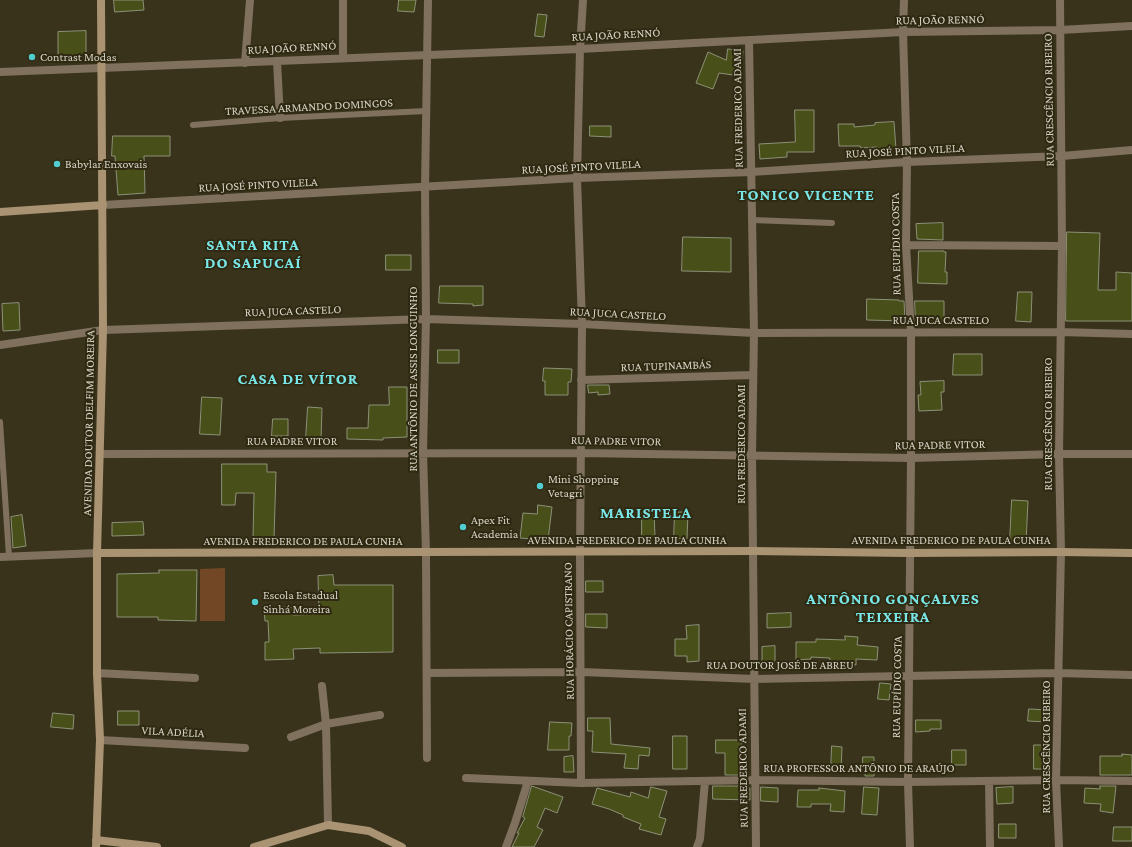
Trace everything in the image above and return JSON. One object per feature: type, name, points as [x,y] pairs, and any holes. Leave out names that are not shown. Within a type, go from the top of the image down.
[{"type":"main road","name":"AVENIDA DOUTOR DELFIM MOREIRA","points":[[96,844],[100,740],[97,673],[103,330],[101,0]]},
{"type":"main road","points":[[0,212],[103,206]]},
{"type":"main road","name":"AVENIDA FREDERICO DE PAULA CUNHA","points":[[98,554],[753,551],[1132,553]]},
{"type":"main road","points":[[254,847],[328,825],[369,831],[402,847]]},
{"type":"main road","points":[[96,844],[157,847]]},
{"type":"street","points":[[245,63],[250,0]]},
{"type":"street","points":[[343,0],[343,58]]},
{"type":"street","name":"RUA ANTÔNIO DE ASSIS LONGUINHO","points":[[427,758],[426,553],[423,452],[426,319],[425,187],[428,0]]},
{"type":"street","name":"RUA HORÁCIO CAPISTRANO","points":[[581,783],[582,672],[580,453],[582,324],[577,178],[580,49],[584,0]]},
{"type":"street","name":"RUA EUPÍDIO COSTA","points":[[904,0],[903,32],[907,162],[906,246],[911,332],[909,553],[910,676],[908,782],[910,847]]},
{"type":"street","name":"RUA CRESCÊNCIO RIBEIRO","points":[[1059,847],[1056,780],[1061,552],[1059,454],[1062,246],[1060,0]]},
{"type":"street","name":"RUA JOÃO RENNÓ","points":[[0,72],[580,49],[903,32],[1060,30],[1132,26]]},
{"type":"street","name":"RUA FREDERICO ADAMI","points":[[749,41],[754,332],[752,455],[756,847]]},
{"type":"street","points":[[277,61],[280,118]]},
{"type":"street","name":"RUA JOSÉ PINTO VILELA","points":[[103,206],[577,178],[751,172],[907,162],[1062,156],[1132,150]]},
{"type":"street","points":[[906,246],[1062,246]]},
{"type":"street","name":"RUA JUCA CASTELO","points":[[0,345],[103,330],[426,319],[754,332],[1060,332],[1132,334]]},
{"type":"street","name":"RUA TUPINAMBÁS","points":[[581,380],[753,375]]},
{"type":"street","name":"RUA PADRE VITOR","points":[[100,454],[423,452],[911,458],[1059,454],[1132,454]]},
{"type":"street","points":[[0,557],[98,554]]},
{"type":"street","name":"RUA DOUTOR JOSÉ DE ABREU","points":[[427,673],[582,672],[754,679],[1058,673],[1132,675]]},
{"type":"street","points":[[97,673],[195,678]]},
{"type":"street","points":[[322,686],[326,724],[328,825]]},
{"type":"street","points":[[291,738],[326,724],[380,714]]},
{"type":"street","name":"VILA ADÉLIA","points":[[100,740],[245,748]]},
{"type":"street","name":"RUA PROFESSOR ANTÔNIO DE ARAÚJO","points":[[466,778],[581,783],[756,780],[908,782],[1056,780],[1132,781]]},
{"type":"street","points":[[506,847],[528,781]]},
{"type":"street","points":[[697,847],[700,839],[705,781]]},
{"type":"street","points":[[989,781],[990,847]]},
{"type":"lane","name":"TRAVESSA ARMANDO DOMINGOS","points":[[194,125],[280,118],[426,111]]},
{"type":"lane","points":[[752,220],[832,223]]},
{"type":"lane","points":[[0,422],[9,556]]},
{"type":"shaded area","points":[[225,568],[225,621],[200,621],[200,569]]},
{"type":"building","points":[[114,0],[143,0],[144,10],[115,12]]},
{"type":"building","points":[[399,0],[416,0],[414,12],[398,11]]},
{"type":"building","points":[[538,14],[547,15],[544,37],[535,36]]},
{"type":"building","points":[[86,31],[86,58],[58,58],[58,32]]},
{"type":"building","points":[[728,49],[743,51],[740,76],[719,73],[713,89],[696,83],[708,52],[726,60]]},
{"type":"building","points":[[795,110],[814,110],[814,152],[787,152],[787,157],[760,159],[759,144],[795,142]]},
{"type":"building","points":[[894,122],[896,149],[877,150],[877,147],[861,148],[860,146],[839,146],[838,124],[854,124],[854,127],[875,125],[875,123]]},
{"type":"building","points":[[590,126],[611,126],[611,137],[590,136]]},
{"type":"building","points":[[113,136],[170,136],[170,156],[144,156],[145,193],[118,195],[115,156],[112,156]]},
{"type":"building","points":[[943,223],[943,240],[917,239],[916,224]]},
{"type":"building","points":[[1067,232],[1100,233],[1098,290],[1116,290],[1116,272],[1132,273],[1132,321],[1066,321]]},
{"type":"building","points":[[683,237],[731,238],[731,272],[682,271]]},
{"type":"building","points":[[919,251],[946,252],[945,272],[947,272],[947,284],[918,283]]},
{"type":"building","points":[[386,255],[411,255],[411,270],[386,270]]},
{"type":"building","points":[[440,286],[483,286],[483,305],[473,306],[473,304],[439,303]]},
{"type":"building","points":[[1018,292],[1032,292],[1031,322],[1016,321]]},
{"type":"building","points":[[867,299],[904,301],[905,321],[867,320]]},
{"type":"building","points":[[915,301],[944,301],[944,322],[916,321]]},
{"type":"building","points":[[19,303],[20,330],[3,331],[2,304]]},
{"type":"building","points":[[438,350],[459,350],[459,363],[438,363]]},
{"type":"building","points":[[954,354],[982,354],[982,375],[953,375]]},
{"type":"building","points":[[544,368],[572,369],[571,382],[568,382],[568,395],[545,395],[545,381],[543,381]]},
{"type":"building","points":[[944,381],[944,392],[941,392],[942,410],[919,411],[918,395],[921,395],[920,382]]},
{"type":"building","points":[[588,385],[609,385],[610,394],[598,395],[598,392],[589,393]]},
{"type":"building","points":[[389,387],[407,387],[407,437],[383,438],[383,440],[347,439],[347,428],[368,428],[369,405],[389,405]]},
{"type":"building","points":[[202,397],[222,398],[220,435],[200,434]]},
{"type":"building","points":[[308,407],[322,408],[321,439],[306,439]]},
{"type":"building","points":[[273,419],[288,419],[288,436],[272,436]]},
{"type":"building","points":[[222,464],[267,464],[267,472],[276,472],[274,538],[253,538],[254,493],[236,493],[235,505],[222,505]]},
{"type":"building","points":[[1012,500],[1028,501],[1026,543],[1010,542]]},
{"type":"building","points":[[538,505],[552,507],[548,540],[520,538],[523,513],[537,514]]},
{"type":"building","points":[[642,512],[654,512],[655,537],[642,538]]},
{"type":"building","points":[[675,512],[688,512],[687,539],[674,538]]},
{"type":"building","points":[[22,515],[26,546],[13,548],[11,517]]},
{"type":"building","points":[[143,522],[144,535],[112,536],[112,523]]},
{"type":"building","points":[[159,570],[197,570],[196,621],[158,620],[158,617],[117,617],[117,574],[159,573]]},
{"type":"building","points":[[333,575],[334,585],[393,585],[393,652],[320,653],[320,648],[293,649],[294,659],[265,660],[265,642],[269,642],[268,621],[265,621],[264,608],[293,607],[293,615],[319,614],[318,576]]},
{"type":"building","points":[[586,581],[603,581],[603,592],[586,592]]},
{"type":"building","points":[[791,613],[791,627],[767,628],[767,614]]},
{"type":"building","points":[[586,614],[607,614],[607,628],[586,627]]},
{"type":"building","points":[[699,625],[699,661],[687,662],[687,656],[675,656],[675,639],[687,639],[686,626]]},
{"type":"building","points":[[845,636],[858,637],[857,645],[878,647],[877,660],[856,659],[856,665],[843,665],[829,664],[830,658],[811,657],[811,659],[796,660],[796,642],[816,642],[816,639],[845,640]]},
{"type":"building","points":[[775,646],[775,663],[762,663],[762,647]]},
{"type":"building","points":[[880,683],[891,684],[889,700],[878,699]]},
{"type":"building","points":[[1029,709],[1049,710],[1048,722],[1028,721]]},
{"type":"building","points":[[118,711],[139,711],[139,725],[118,725]]},
{"type":"building","points":[[53,713],[74,715],[73,729],[51,727]]},
{"type":"building","points":[[588,718],[610,718],[611,744],[650,748],[649,756],[639,755],[638,769],[624,768],[626,754],[592,752],[593,731],[588,731]]},
{"type":"building","points":[[916,720],[941,720],[941,729],[930,729],[930,731],[916,732]]},
{"type":"building","points":[[550,722],[572,723],[571,736],[569,736],[569,750],[548,750]]},
{"type":"building","points":[[673,736],[687,736],[687,769],[673,769]]},
{"type":"building","points":[[716,740],[742,740],[741,760],[743,760],[743,775],[725,775],[725,753],[716,753]]},
{"type":"building","points":[[1034,745],[1048,745],[1047,769],[1034,769]]},
{"type":"building","points":[[832,746],[842,747],[841,771],[831,770]]},
{"type":"building","points":[[952,750],[966,750],[966,765],[952,765]]},
{"type":"building","points":[[1122,754],[1132,755],[1132,775],[1100,775],[1100,756],[1122,756]]},
{"type":"building","points":[[573,756],[574,772],[564,772],[564,757]]},
{"type":"building","points":[[863,757],[874,757],[874,776],[865,776],[865,772],[863,772]]},
{"type":"building","points":[[532,786],[563,797],[557,813],[545,808],[537,827],[543,830],[534,847],[512,847],[525,818],[523,817]]},
{"type":"building","points":[[713,786],[743,786],[743,788],[750,788],[750,800],[713,799]]},
{"type":"building","points":[[1100,786],[1116,786],[1113,813],[1100,811],[1101,804],[1084,803],[1085,788],[1100,789]]},
{"type":"building","points":[[651,787],[667,791],[659,817],[666,819],[661,835],[639,829],[641,824],[623,817],[623,815],[609,809],[592,804],[597,788],[630,797],[631,792],[648,798]]},
{"type":"building","points":[[761,787],[778,788],[778,802],[761,801]]},
{"type":"building","points":[[864,787],[879,788],[877,815],[862,814]]},
{"type":"building","points":[[1013,787],[1013,803],[997,804],[996,788]]},
{"type":"building","points":[[819,788],[845,791],[844,812],[830,811],[831,804],[811,804],[811,807],[797,807],[798,790],[819,790]]},
{"type":"building","points":[[999,824],[1016,824],[1016,838],[999,838]]},
{"type":"building","points":[[1114,827],[1132,827],[1132,841],[1113,841]]},
{"type":"place","name":"Contrast Modas","points":[[32,57]]},
{"type":"place","name":"Babylar Enxovais","points":[[57,164]]},
{"type":"place","name":"Mini Shopping Vetagri","points":[[540,486]]},
{"type":"place","name":"Apex Fit Academia","points":[[463,527]]},
{"type":"place","name":"Escola Estadual Sinhá Moreira","points":[[255,602]]},
{"type":"district","name":"TONICO VICENTE","points":[[806,195]]},
{"type":"district","name":"SANTA RITA DO SAPUCAÍ","points":[[253,254]]},
{"type":"district","name":"CASA DE VÍTOR","points":[[298,379]]},
{"type":"district","name":"MARISTELA","points":[[646,513]]},
{"type":"district","name":"ANTÔNIO GONÇALVES TEIXEIRA","points":[[893,608]]}]
